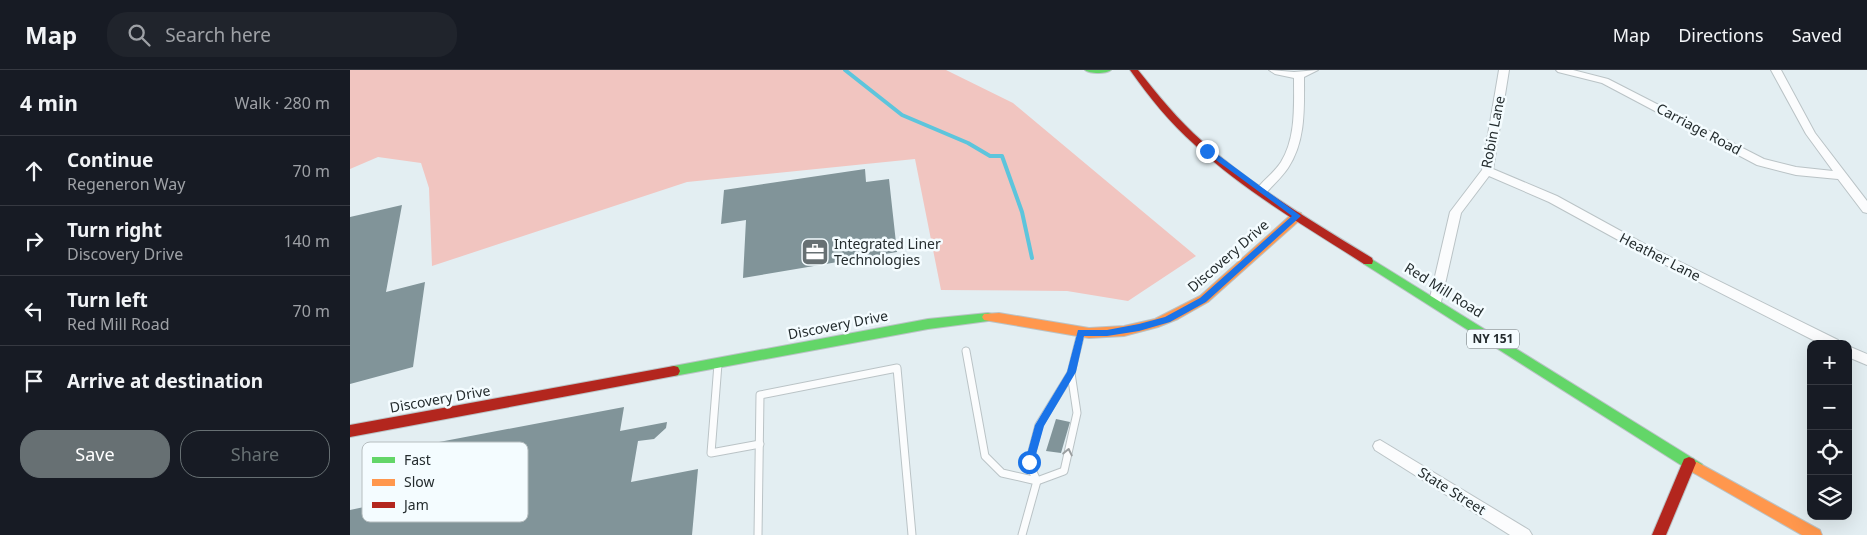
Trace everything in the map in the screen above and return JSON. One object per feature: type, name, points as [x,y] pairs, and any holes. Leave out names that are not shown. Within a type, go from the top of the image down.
[{"type":"street","points":[[1089,70],[1107,70]]},
{"type":"street","name":"Red Mill Road","points":[[1134,70],[1164,109],[1207,151],[1297,216],[1689,463],[1814,535]]},
{"type":"street","points":[[1274,70],[1283,74],[1300,75],[1313,70]]},
{"type":"street","name":"Robin Lane","points":[[1435,302],[1456,212],[1487,171],[1504,70]]},
{"type":"street","name":"Carriage Road","points":[[1562,70],[1611,84],[1761,162],[1796,171],[1840,175]]},
{"type":"street","points":[[1776,70],[1811,134],[1867,209]]},
{"type":"street","points":[[1261,191],[1286,162],[1292,150],[1298,114],[1300,75]]},
{"type":"street","name":"Heather Lane","points":[[1487,171],[1553,199],[1646,250],[1825,340]]},
{"type":"street","name":"Discovery Drive","points":[[350,431],[928,324],[982,316],[1009,318],[1081,333],[1107,333],[1139,328],[1167,320],[1203,300],[1297,216]]},
{"type":"street","points":[[1852,353],[1867,360]]},
{"type":"street","name":"State Street","points":[[1380,446],[1524,535]]},
{"type":"street","points":[[1659,535],[1689,463]]},
{"type":"lane","points":[[1022,535],[1037,481],[1029,462],[1039,425],[1072,372],[1081,333]]},
{"type":"lane","points":[[966,351],[985,456],[1002,473],[1037,481],[1064,471],[1077,413],[1072,372]]},
{"type":"lane","points":[[718,363],[711,453],[760,444]]},
{"type":"lane","points":[[758,535],[760,395],[897,368],[912,535]]},
{"type":"shaded area","points":[[350,70],[946,70],[1013,103],[1196,256],[1128,301],[1067,291],[941,290],[915,159],[687,182],[432,266],[429,188],[421,163],[378,157],[350,169]]},
{"type":"building","points":[[865,169],[866,182],[889,179],[897,252],[743,278],[746,220],[721,224],[724,190]]},
{"type":"building","points":[[402,205],[386,292],[425,282],[413,367],[350,384],[350,217]]},
{"type":"building","points":[[624,407],[620,431],[667,422],[666,428],[654,439],[638,441],[631,482],[698,469],[692,535],[350,535],[350,510],[362,507],[362,522],[528,522],[528,442],[439,442]]},
{"type":"building","points":[[1056,419],[1070,422],[1061,453],[1046,451]]},
{"type":"waterway","points":[[845,70],[902,115],[968,143],[990,156],[1002,156],[1022,212],[1032,258]]},
{"type":"traffic: fast","points":[[1089,70],[1107,70]]},
{"type":"traffic: fast","points":[[1368,261],[1697,468]]},
{"type":"traffic: fast","points":[[674,371],[928,324],[988,317]]},
{"type":"traffic: slow","points":[[988,317],[999,317],[1089,333],[1124,331],[1158,322],[1174,316],[1204,299],[1297,216]]},
{"type":"traffic: slow","points":[[1697,468],[1815,535]]},
{"type":"traffic: jam","points":[[1134,70],[1159,102],[1197,143],[1208,152],[1266,195],[1368,261]]},
{"type":"traffic: jam","points":[[350,431],[674,371]]},
{"type":"traffic: jam","points":[[1659,535],[1689,463]]},
{"type":"place","name":"Integrated Liner Technologies","points":[[815,252]]},
{"type":"route","points":[[1029,462],[1039,425],[1072,372],[1081,333],[1107,333],[1139,328],[1167,320],[1203,300],[1297,216],[1207,151]]}]
